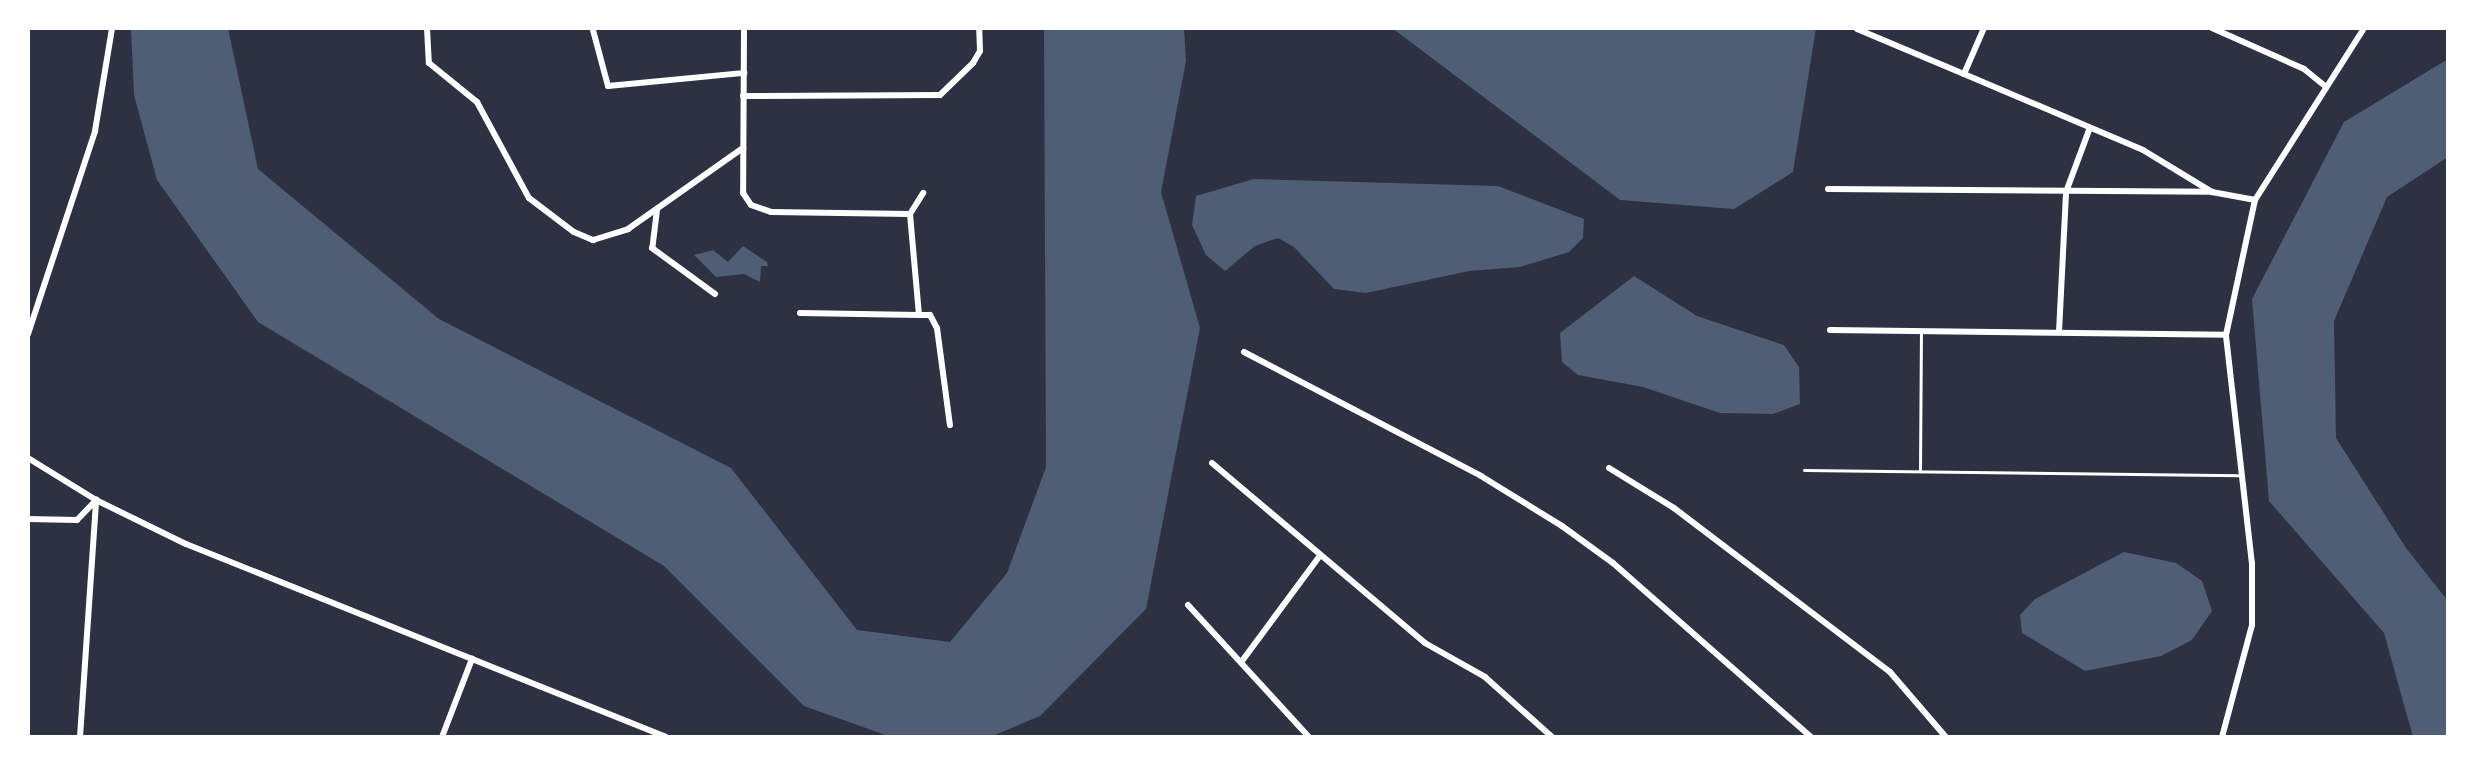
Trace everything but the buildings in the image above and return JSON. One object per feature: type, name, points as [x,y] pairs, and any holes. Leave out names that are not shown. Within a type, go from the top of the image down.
[{"type":"street","points":[[28,334],[95,131],[112,28]]},
{"type":"street","points":[[427,28],[429,63],[477,102],[529,198],[549,215],[593,240],[611,238],[657,210],[743,148]]},
{"type":"street","points":[[744,28],[743,193],[751,205],[771,212],[910,214]]},
{"type":"street","points":[[743,96],[940,95],[973,63],[980,51],[979,28]]},
{"type":"street","points":[[1964,74],[1984,28]]},
{"type":"street","points":[[2212,28],[2304,69],[2325,86]]},
{"type":"street","points":[[2222,737],[2252,625],[2252,564],[2239,475],[2226,335],[2255,200],[2364,28]]},
{"type":"street","points":[[1857,29],[2089,130],[2143,150],[2212,192]]},
{"type":"street","points":[[593,30],[608,86],[744,73]]},
{"type":"street","points":[[2059,332],[2066,192],[2089,130]]},
{"type":"street","points":[[1828,189],[2212,192],[2255,200]]},
{"type":"street","points":[[919,315],[910,214],[923,193]]},
{"type":"street","points":[[657,210],[652,248],[715,294]]},
{"type":"street","points":[[800,313],[930,315],[937,328],[950,425]]},
{"type":"street","points":[[1830,330],[2226,335]]},
{"type":"street","points":[[1244,352],[1481,476],[1562,526],[1613,563],[1811,737]]},
{"type":"street","points":[[28,458],[96,500],[186,544],[666,737]]},
{"type":"street","points":[[1212,463],[1319,557],[1425,643],[1485,677],[1552,737]]},
{"type":"street","points":[[1609,468],[1674,508],[1890,672],[1946,737]]},
{"type":"street","points":[[28,519],[77,520],[96,500]]},
{"type":"street","points":[[80,737],[96,500]]},
{"type":"street","points":[[1242,661],[1319,557]]},
{"type":"street","points":[[1188,605],[1309,737]]},
{"type":"street","points":[[442,737],[472,659]]},
{"type":"lane","points":[[1920,470],[1921,332]]},
{"type":"lane","points":[[1804,470],[2239,475]]},
{"type":"water","points":[[131,28],[228,28],[258,169],[439,319],[731,468],[857,630],[950,642],[1007,573],[1046,467],[1044,28],[1184,28],[1186,61],[1161,192],[1200,328],[1146,609],[1040,716],[990,737],[891,737],[804,706],[664,566],[258,322],[157,180],[134,95]]},
{"type":"water","points":[[1392,28],[1816,28],[1793,172],[1734,209],[1620,200]]},
{"type":"water","points":[[2448,59],[2448,157],[2387,197],[2334,321],[2336,438],[2406,548],[2448,601],[2448,737],[2413,737],[2384,633],[2269,501],[2252,299],[2344,122]]},
{"type":"water","points":[[1254,179],[1498,186],[1584,219],[1583,238],[1569,252],[1520,267],[1469,271],[1366,293],[1334,289],[1294,247],[1278,238],[1255,246],[1225,271],[1206,255],[1192,225],[1196,196]]},
{"type":"water","points":[[743,246],[767,262],[768,266],[761,266],[760,282],[744,274],[716,277],[694,255],[713,250],[728,262]]},
{"type":"water","points":[[1634,276],[1697,316],[1784,345],[1799,367],[1800,404],[1773,414],[1720,413],[1643,387],[1578,375],[1562,362],[1560,333]]},
{"type":"water","points":[[2124,552],[2176,563],[2202,581],[2212,611],[2192,640],[2161,656],[2085,671],[2022,633],[2020,615],[2035,599]]}]
